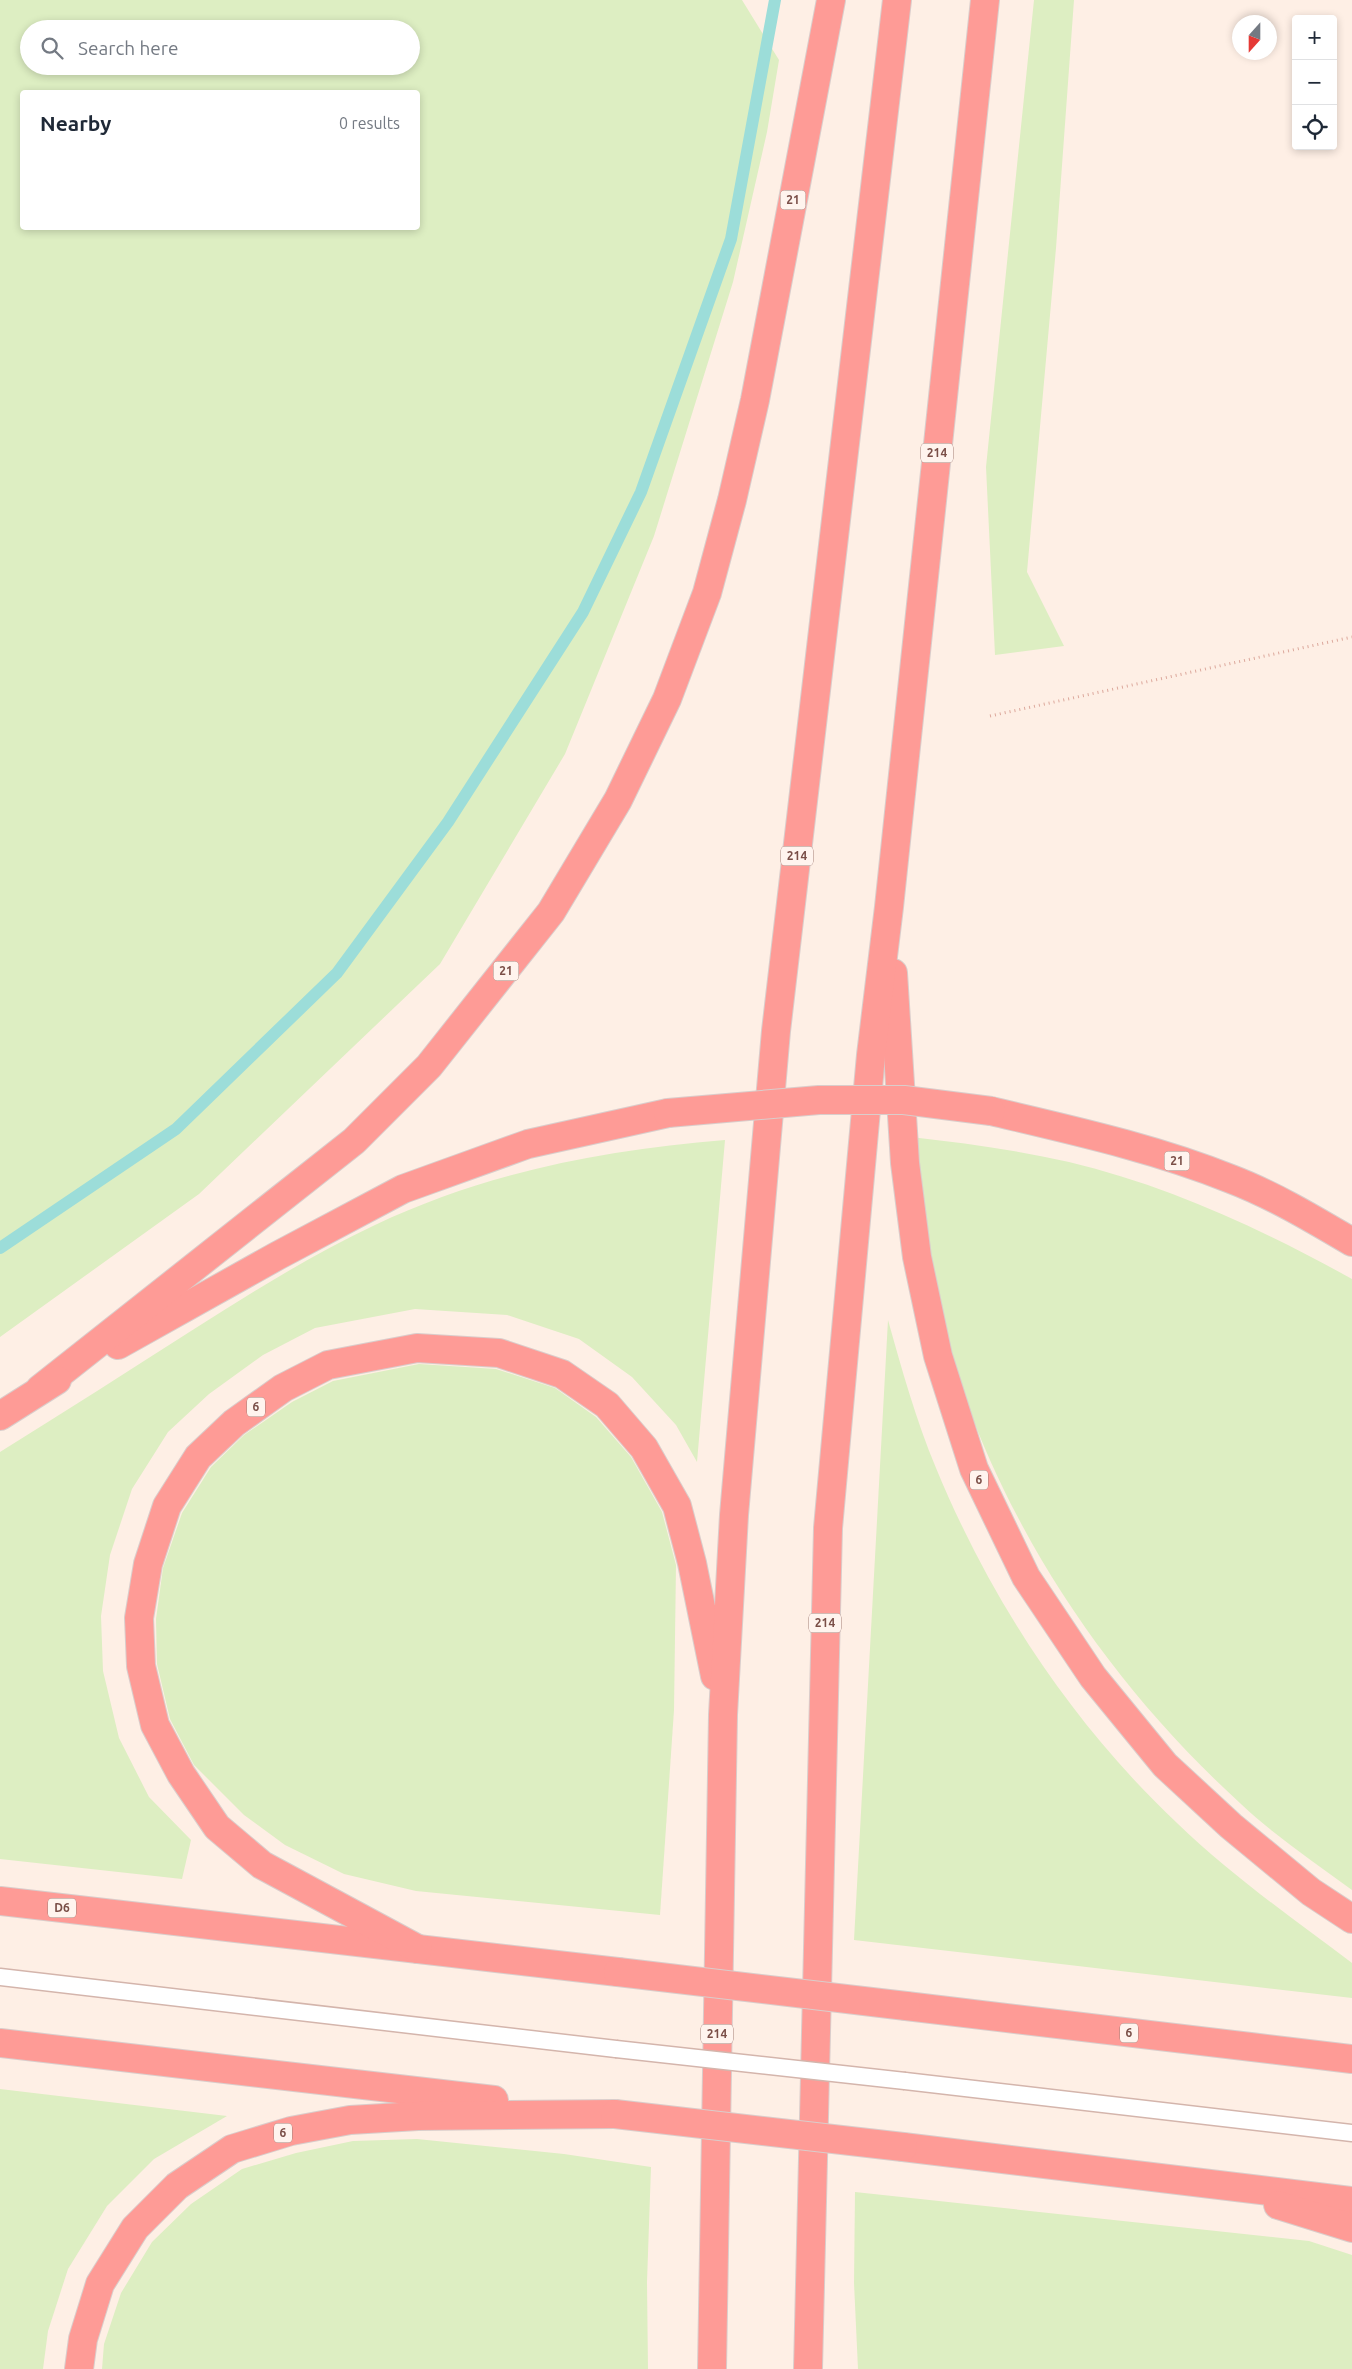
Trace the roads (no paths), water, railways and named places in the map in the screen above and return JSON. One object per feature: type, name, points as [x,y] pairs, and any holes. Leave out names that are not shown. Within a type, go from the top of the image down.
[{"type":"highway","name":"21","points":[[0,1416],[40,1389],[354,1141],[429,1066],[551,912],[618,800],[667,699],[707,593],[732,500],[755,400],[831,0]]},
{"type":"highway","name":"214","points":[[711,2364],[722,1715],[734,1515],[776,1032],[897,0]]},
{"type":"highway","name":"214","points":[[810,2360],[828,1528],[870,1065],[889,907],[984,0]]},
{"type":"highway","name":"6","points":[[889,907],[905,1163],[917,1257],[938,1356],[974,1470],[1026,1578],[1093,1677],[1165,1765],[1231,1826],[1311,1892],[1352,1919]]},
{"type":"highway","name":"21","points":[[40,1389],[277,1256],[403,1189],[528,1144],[668,1113],[819,1100],[904,1100],[991,1112],[1112,1140],[1232,1179],[1306,1215],[1352,1242]]},
{"type":"highway","name":"6","points":[[418,1949],[262,1866],[217,1827],[181,1774],[155,1725],[141,1666],[139,1618],[148,1564],[167,1506],[198,1457],[234,1423],[283,1388],[328,1365],[417,1348],[499,1353],[562,1374],[607,1405],[644,1448],[677,1506],[692,1563],[722,1715]]},
{"type":"highway","name":"D6","points":[[0,1901],[124,1915]]},
{"type":"highway","name":"6","points":[[124,1915],[1352,2059]]},
{"type":"highway","name":"6","points":[[0,2043],[904,2147],[1352,2201]]},
{"type":"highway","name":"6","points":[[79,2369],[83,2339],[100,2284],[134,2228],[177,2186],[232,2149],[291,2131],[350,2120],[418,2116],[615,2114]]},
{"type":"highway","name":"6","points":[[1209,2184],[1352,2228]]},
{"type":"lane","points":[[0,1977],[1352,2133]]},
{"type":"waterway","points":[[0,1248],[176,1129],[337,973],[448,822],[583,612],[641,492],[731,239],[775,0]]}]
